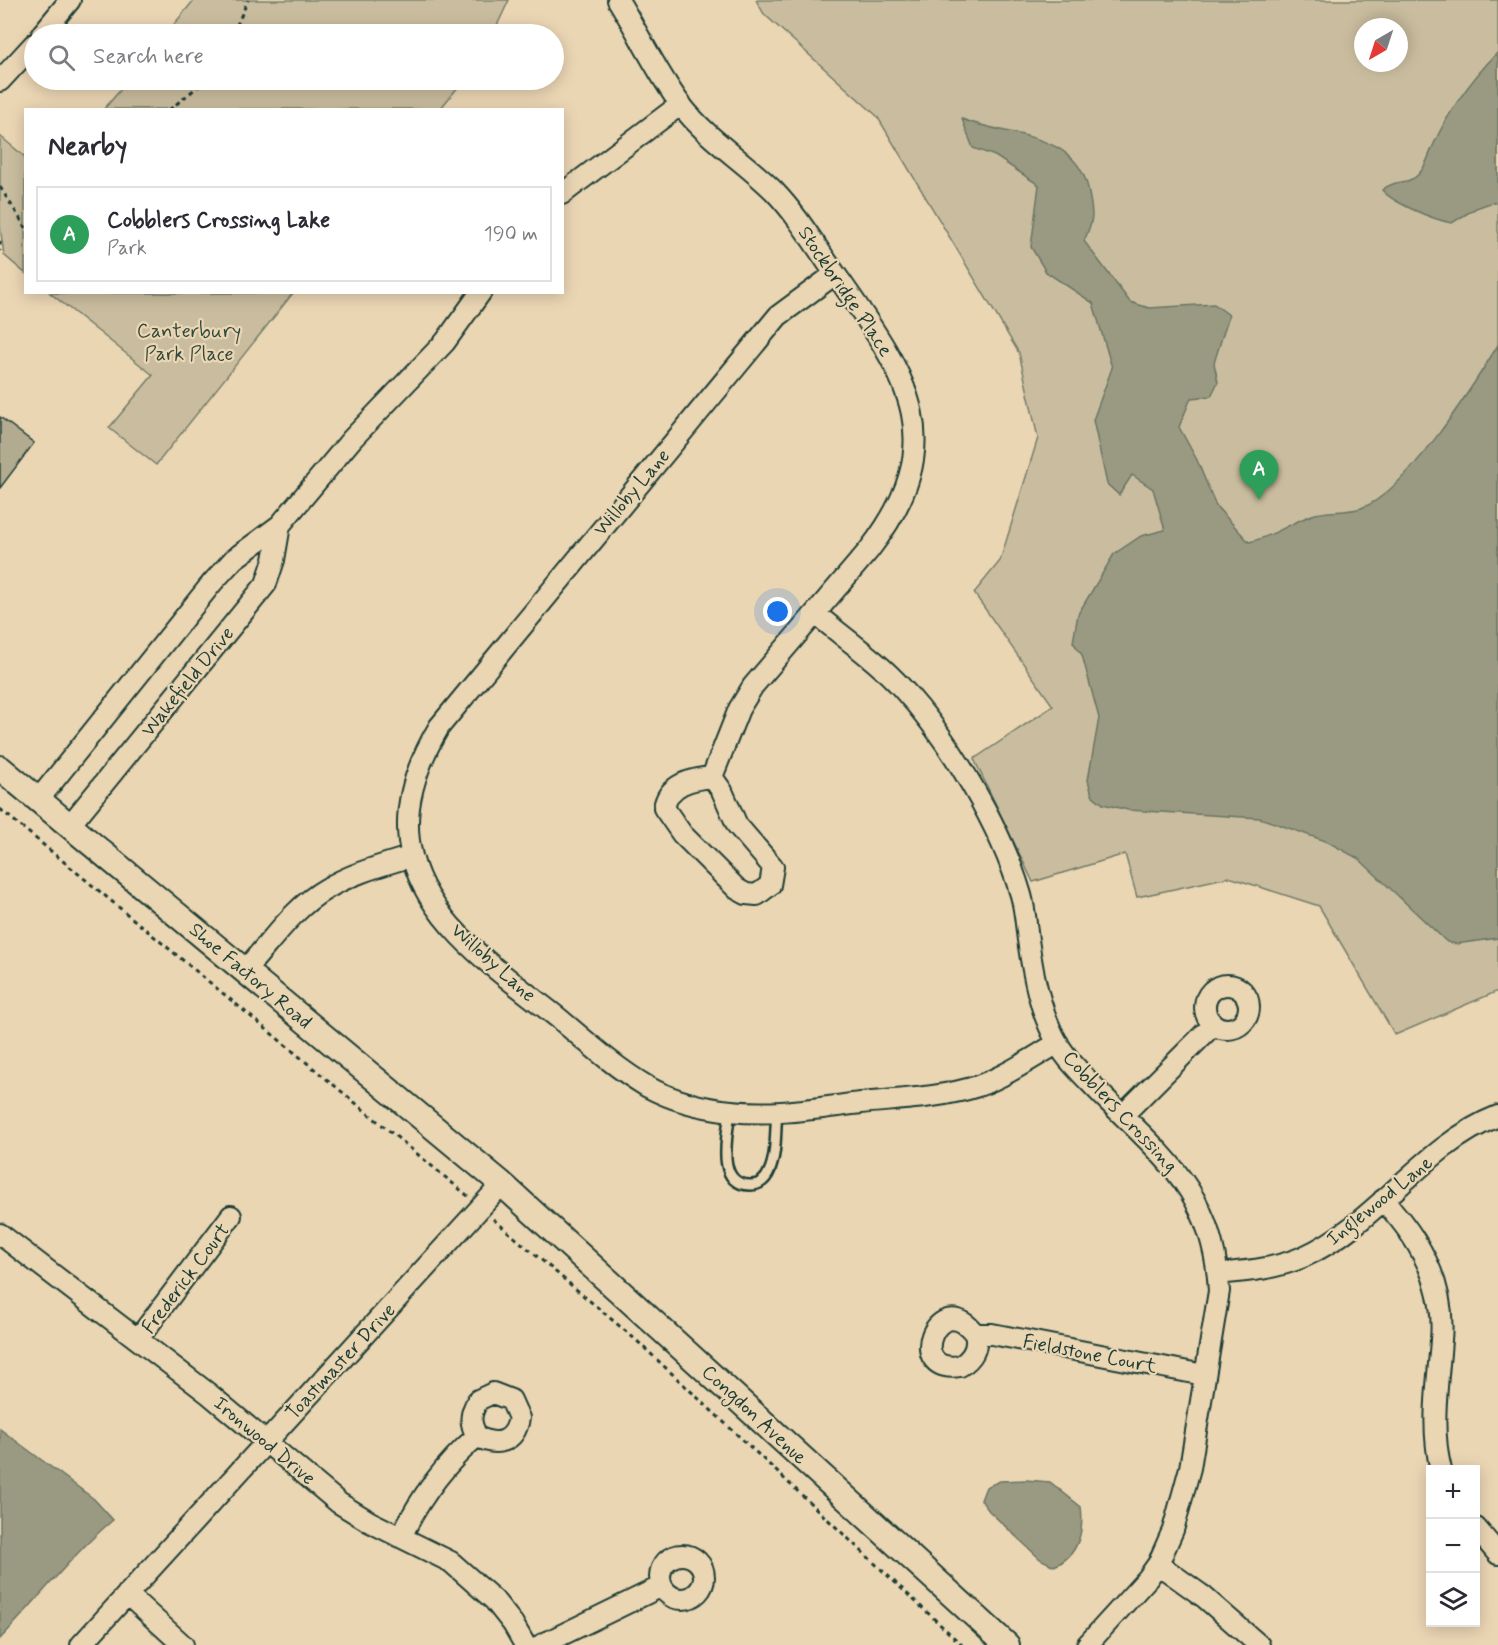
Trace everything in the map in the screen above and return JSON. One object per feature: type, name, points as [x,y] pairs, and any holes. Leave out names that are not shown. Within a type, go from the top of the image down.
[{"type":"street","points":[[50,24],[70,0]]},
{"type":"street","name":"Stockbridge Place","points":[[618,0],[681,104],[719,145],[774,191],[799,220],[885,346],[911,401],[913,448],[910,474],[902,501],[887,527],[753,686],[739,709],[712,777]]},
{"type":"street","points":[[0,81],[24,55]]},
{"type":"street","points":[[564,192],[681,104]]},
{"type":"street","name":"Willoby Lane","points":[[835,274],[778,316],[758,338],[438,727],[424,751],[411,798],[409,822],[412,856],[426,889],[459,935],[632,1077],[666,1096],[730,1111],[777,1112],[947,1094],[979,1085],[1058,1043]]},
{"type":"street","points":[[39,799],[212,583],[234,559],[280,525],[358,432],[446,342],[480,294]]},
{"type":"street","name":"Wakefield Drive","points":[[70,825],[266,584],[274,560],[280,525]]},
{"type":"street","name":"Cobblers Crossing","points":[[816,614],[900,686],[945,746],[1000,838],[1013,871],[1022,898],[1036,989],[1058,1043],[1070,1061],[1177,1170],[1195,1196],[1207,1222],[1218,1274],[1216,1317],[1182,1501],[1158,1564],[1087,1645]]},
{"type":"street","name":"Shoe Factory Road","points":[[0,768],[502,1184]]},
{"type":"street","points":[[712,777],[722,791],[737,825],[773,867],[770,885],[757,895],[746,894],[737,889],[667,816],[665,801],[674,788],[697,779],[712,777]]},
{"type":"street","points":[[245,970],[311,899],[347,878],[412,856]]},
{"type":"street","points":[[1123,1115],[1213,1025]]},
{"type":"street","name":"Inglewood Lane","points":[[1218,1274],[1263,1270],[1304,1257],[1326,1245],[1454,1140],[1482,1122],[1498,1116]]},
{"type":"street","name":"Toastmaster Drive","points":[[81,1645],[502,1184]]},
{"type":"street","name":"Congdon Avenue","points":[[502,1184],[1006,1645]]},
{"type":"street","points":[[1383,1200],[1405,1224],[1436,1280],[1442,1310],[1442,1339],[1435,1420],[1440,1465]]},
{"type":"street","name":"Frederick Court","points":[[138,1339],[231,1216]]},
{"type":"street","name":"Ironwood Drive","points":[[0,1234],[138,1339],[266,1441],[339,1503],[370,1522],[450,1562],[476,1582],[513,1624],[525,1645]]},
{"type":"street","name":"Fieldstone Court","points":[[975,1334],[992,1334],[1204,1376]]},
{"type":"street","points":[[401,1537],[426,1489],[477,1436]]},
{"type":"street","points":[[1480,1533],[1498,1554]]},
{"type":"street","points":[[1158,1564],[1204,1597],[1259,1645]]},
{"type":"street","points":[[541,1645],[662,1586]]},
{"type":"street","points":[[127,1594],[183,1645]]},
{"type":"lane","points":[[730,1111],[727,1167],[735,1180],[748,1186],[762,1182],[770,1171],[777,1112]]},
{"type":"path","points":[[237,24],[248,0]]},
{"type":"path","points":[[172,108],[194,90]]},
{"type":"path","points":[[0,187],[24,225]]},
{"type":"path","points":[[0,241],[0,251]]},
{"type":"path","points":[[0,809],[470,1198]]},
{"type":"path","points":[[492,1218],[636,1340],[962,1645]]},
{"type":"green space","points":[[194,0],[509,0],[498,24],[174,24]]},
{"type":"green space","points":[[756,0],[1498,0],[1498,991],[1395,1035],[1319,906],[1229,877],[1137,897],[1125,854],[1033,882],[974,759],[1053,706],[974,593],[1000,561],[1038,438],[1019,353],[877,116],[764,14]]},
{"type":"green space","points":[[120,90],[456,90],[441,108],[105,108]]},
{"type":"green space","points":[[0,136],[24,156],[24,272],[4,255],[0,226]]},
{"type":"green space","name":"Canterbury Park Place","points":[[51,294],[292,294],[156,465],[109,428],[153,375]]},
{"type":"shaded area","points":[[1498,52],[1498,204],[1493,202],[1476,208],[1452,223],[1414,210],[1387,195],[1382,190],[1391,184],[1416,177],[1425,165],[1438,134],[1453,109],[1469,85]]},
{"type":"shaded area","points":[[962,119],[1037,139],[1054,146],[1069,156],[1081,169],[1088,188],[1092,215],[1084,241],[1130,302],[1149,308],[1214,304],[1229,315],[1214,363],[1218,382],[1211,396],[1191,398],[1179,427],[1197,460],[1216,506],[1249,542],[1312,515],[1355,510],[1378,499],[1417,461],[1437,437],[1498,345],[1498,938],[1456,944],[1447,942],[1359,859],[1328,842],[1260,818],[1128,810],[1103,804],[1092,795],[1088,780],[1099,718],[1082,655],[1073,642],[1078,614],[1114,554],[1141,536],[1165,530],[1153,489],[1132,475],[1119,495],[1107,484],[1093,420],[1112,368],[1093,303],[1046,272],[1031,247],[1039,185],[995,156],[973,148]]},
{"type":"shaded area","points":[[0,1429],[94,1499],[113,1520],[69,1562],[0,1639]]},
{"type":"shaded area","points":[[1000,1481],[1050,1482],[1081,1507],[1082,1525],[1078,1541],[1069,1556],[1054,1566],[1040,1559],[989,1511],[981,1500],[986,1487]]},
{"type":"building","points":[[0,417],[34,443],[0,488]]},
{"type":"place","name":"Cobblers Crossing Lake","points":[[1259,500]]}]
